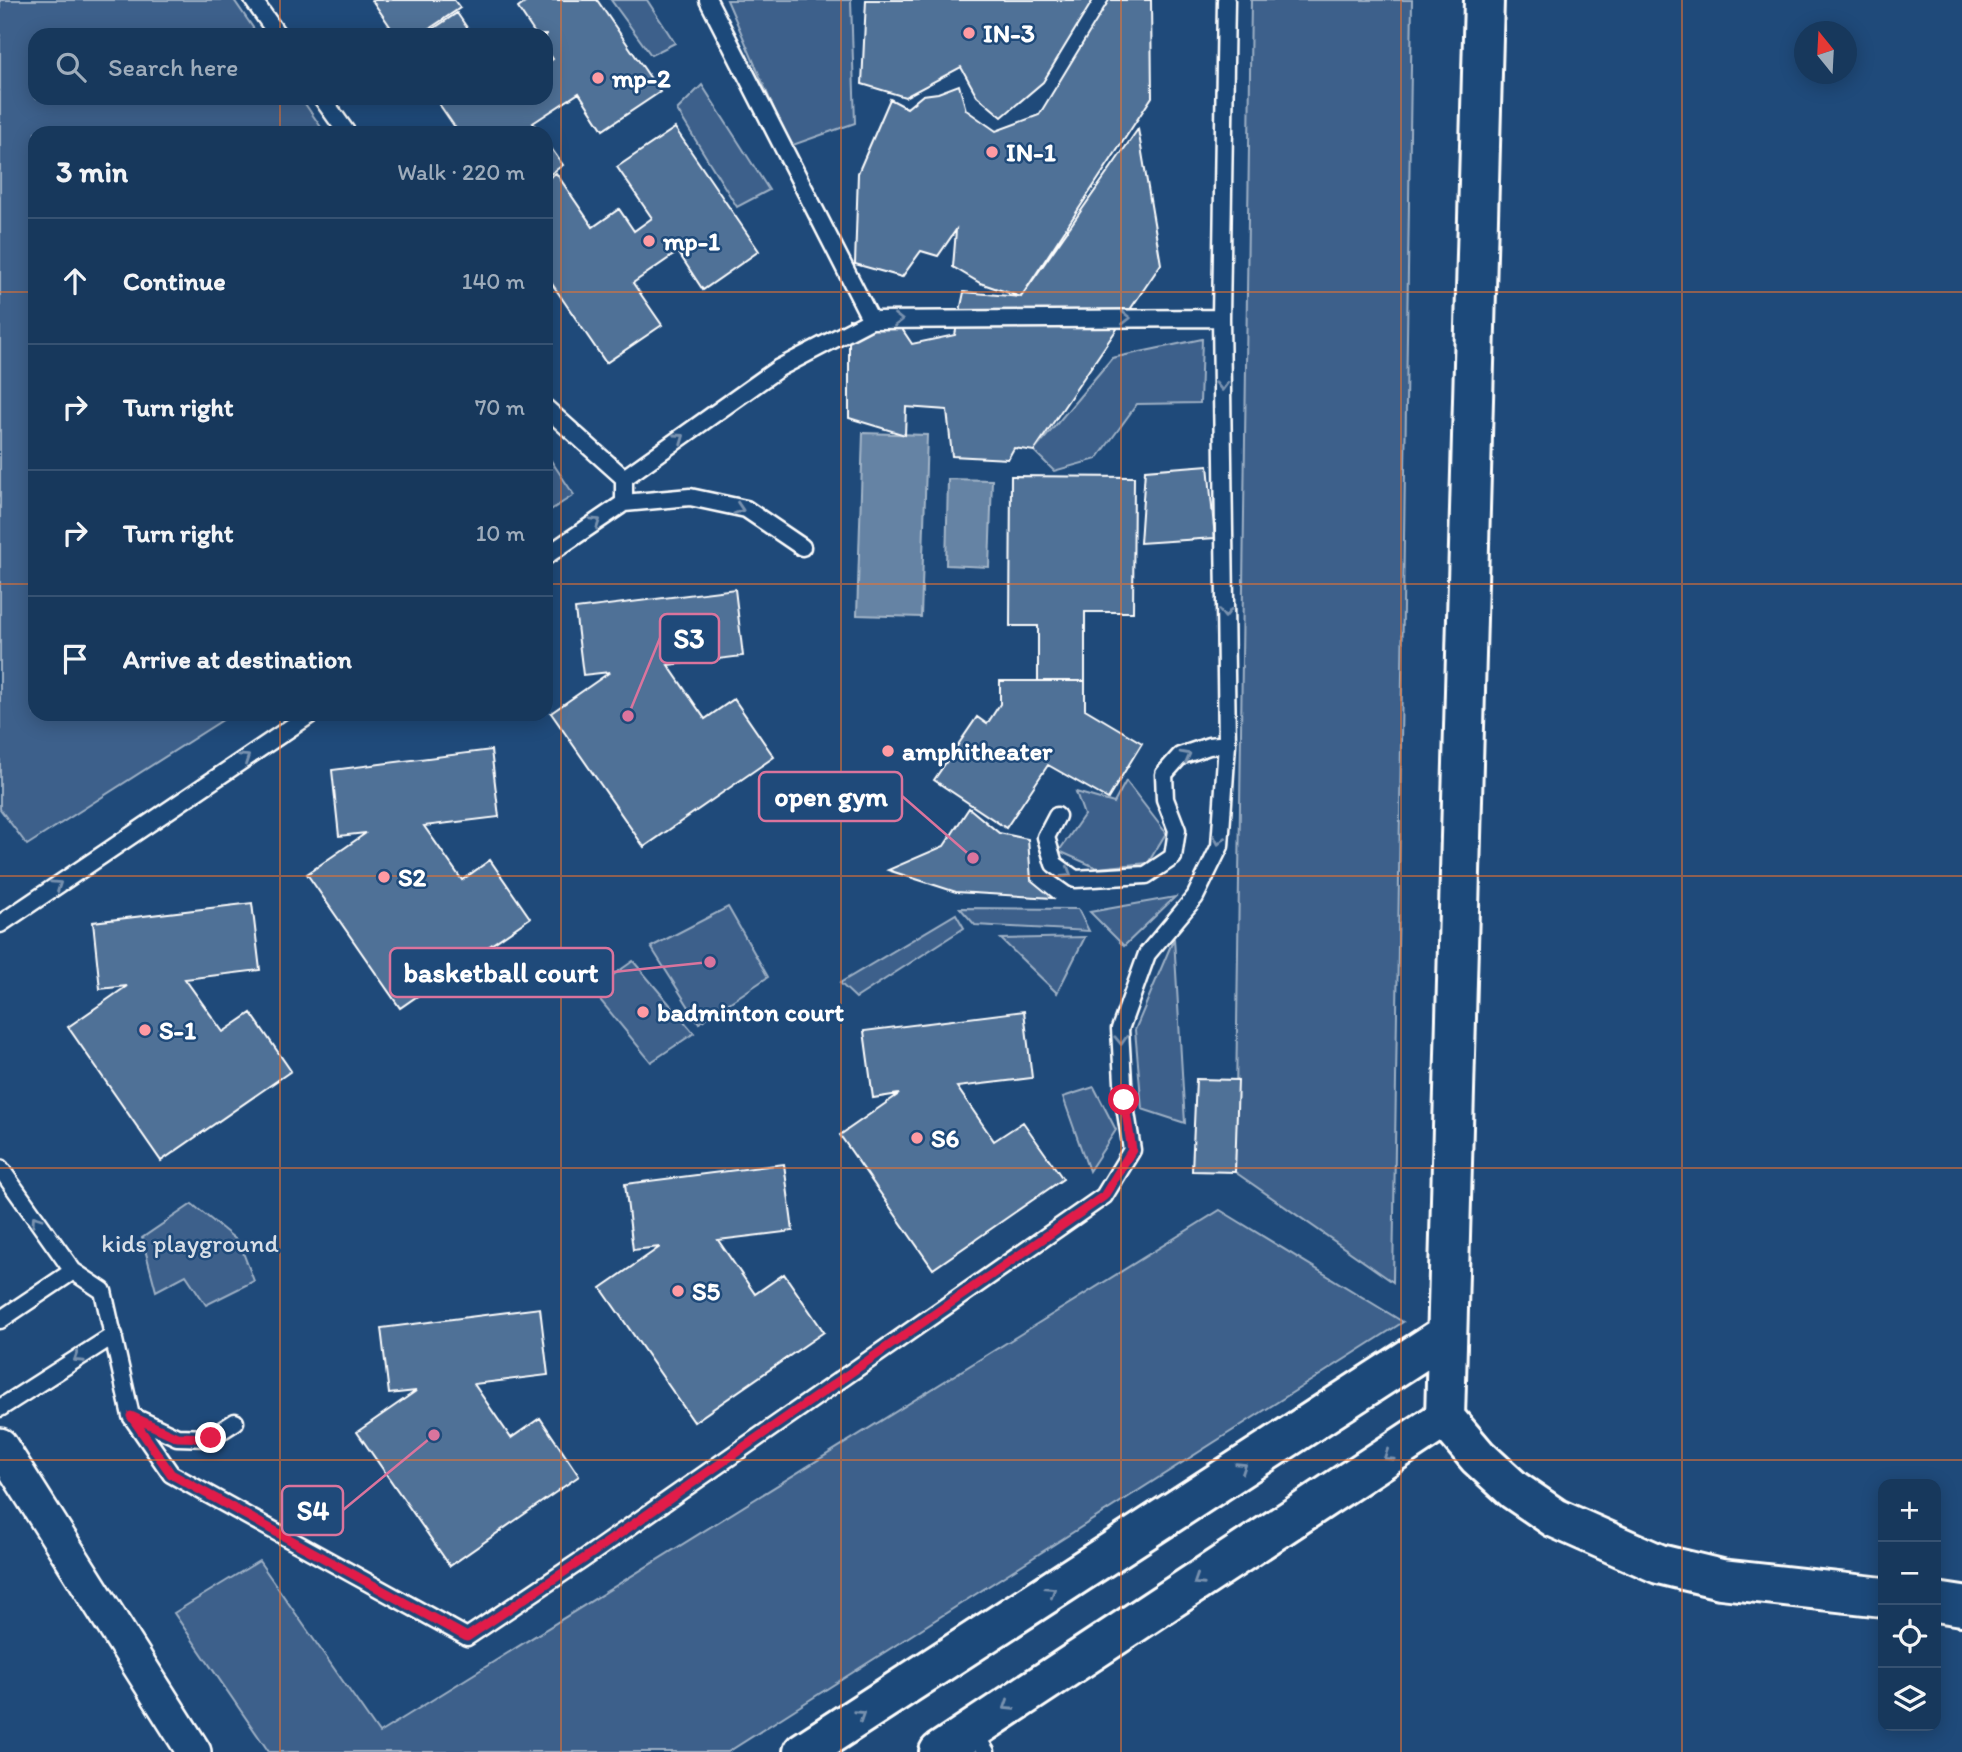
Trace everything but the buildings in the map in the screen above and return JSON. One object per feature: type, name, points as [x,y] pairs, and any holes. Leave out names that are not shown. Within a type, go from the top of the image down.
[{"type":"street","points":[[1484,0],[1445,1418],[1478,1457],[1514,1490],[1556,1518],[1658,1564],[1721,1579],[1878,1596]]},
{"type":"street","points":[[803,1752],[1447,1335]]},
{"type":"street","points":[[939,1752],[979,1741],[1445,1418]]},
{"type":"street","points":[[0,1445],[194,1752]]},
{"type":"street","points":[[1941,1603],[1962,1606]]},
{"type":"lane","points":[[253,0],[273,28]]},
{"type":"lane","points":[[708,0],[871,320]]},
{"type":"lane","points":[[0,1168],[73,1271],[103,1291],[131,1416],[171,1474],[467,1637],[582,1560],[1104,1196],[1132,1150],[1124,1100],[1120,1029],[1147,954],[1195,897],[1220,846],[1227,744],[1222,318],[1226,0]]},
{"type":"lane","points":[[327,105],[342,126]]},
{"type":"lane","points":[[624,478],[779,368],[871,320],[1222,318]]},
{"type":"lane","points":[[553,414],[624,478],[624,503]]},
{"type":"lane","points":[[553,551],[624,503],[690,497],[746,509],[802,547]]},
{"type":"lane","points":[[0,924],[301,721]]},
{"type":"lane","points":[[1057,816],[1046,837],[1055,864],[1075,879],[1146,875],[1173,857],[1177,830],[1165,799],[1164,774],[1180,756],[1209,746],[1227,744]]},
{"type":"lane","points":[[0,1320],[73,1271]]},
{"type":"lane","points":[[0,1408],[114,1335]]},
{"type":"lane","points":[[131,1416],[177,1437],[211,1438],[235,1422]]},
{"type":"green space","points":[[0,0],[234,0],[253,28],[28,28],[28,105],[306,105],[320,126],[28,126],[28,721],[221,721],[27,845],[0,809]]},
{"type":"green space","points":[[611,0],[647,0],[675,43],[651,55]]},
{"type":"green space","points":[[727,0],[851,0],[855,123],[790,146]]},
{"type":"green space","points":[[1251,0],[1412,0],[1393,1282],[1235,1172]]},
{"type":"green space","points":[[702,85],[769,190],[737,207],[677,110]]},
{"type":"green space","points":[[1202,339],[1200,403],[1137,404],[1097,459],[1054,471],[1034,451],[1112,358]]},
{"type":"green space","points":[[553,464],[574,495],[553,508]]},
{"type":"green space","points":[[1126,781],[1166,833],[1148,863],[1097,868],[1059,851],[1084,815],[1076,792],[1114,803]]},
{"type":"green space","points":[[1175,897],[1124,946],[1090,912]]},
{"type":"green space","points":[[728,907],[768,977],[699,1023],[651,947]]},
{"type":"green space","points":[[960,908],[1078,909],[1089,931],[975,925]]},
{"type":"green space","points":[[956,914],[964,928],[856,998],[840,983]]},
{"type":"green space","points":[[1085,937],[1057,993],[1001,939]]},
{"type":"green space","points":[[1174,938],[1185,1123],[1142,1109],[1135,1030]]},
{"type":"green space","name":"badminton court","points":[[633,961],[694,1033],[651,1062],[592,990]]},
{"type":"green space","points":[[1094,1087],[1116,1130],[1089,1171],[1063,1097]]},
{"type":"green space","name":"kids playground","points":[[192,1204],[239,1242],[254,1281],[206,1305],[186,1275],[156,1291],[142,1238]]},
{"type":"green space","points":[[1220,1210],[1403,1322],[728,1752],[269,1752],[174,1613],[259,1561],[379,1733]]},
{"type":"shaded area","points":[[863,433],[927,435],[921,617],[857,615]]},
{"type":"shaded area","points":[[948,479],[992,480],[989,567],[946,565]]},
{"type":"place","name":"IN-3","points":[[969,33]]},
{"type":"place","name":"mp-2","points":[[598,78]]},
{"type":"place","name":"IN-1","points":[[992,152]]},
{"type":"place","name":"mp-1","points":[[649,241]]},
{"type":"place","name":"S3","points":[[628,716]]},
{"type":"place","name":"amphitheater","points":[[888,751]]},
{"type":"place","name":"open gym","points":[[973,858]]},
{"type":"place","name":"S2","points":[[384,877]]},
{"type":"place","name":"basketball court","points":[[710,962]]},
{"type":"place","name":"badminton court","points":[[643,1012]]},
{"type":"place","name":"S-1","points":[[145,1030]]},
{"type":"place","name":"S6","points":[[917,1138]]},
{"type":"place","name":"S5","points":[[678,1291]]},
{"type":"place","name":"S4","points":[[434,1435]]},
{"type":"route","points":[[211,1438],[177,1437],[131,1416],[171,1474],[467,1637],[582,1560],[1104,1196],[1132,1150],[1124,1100]]}]
